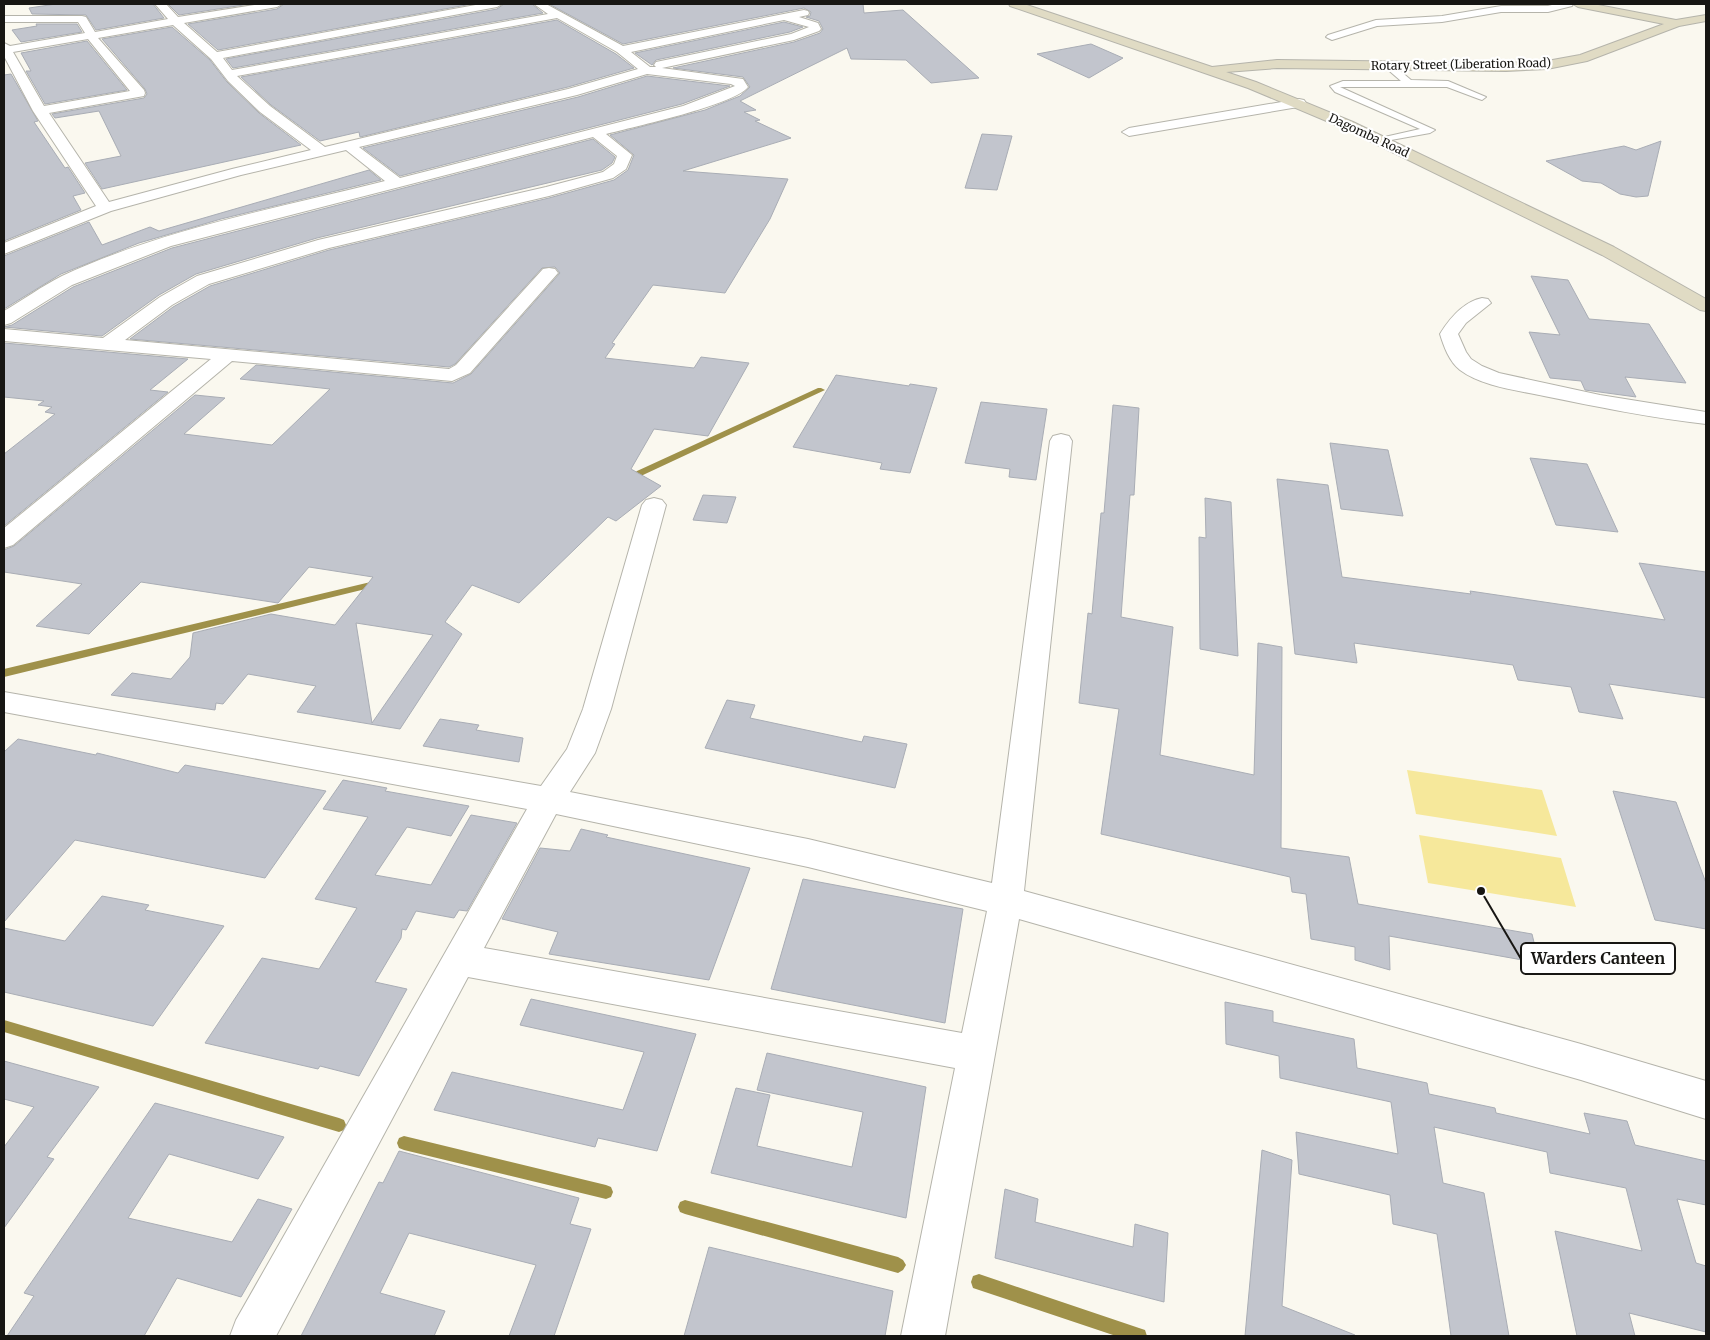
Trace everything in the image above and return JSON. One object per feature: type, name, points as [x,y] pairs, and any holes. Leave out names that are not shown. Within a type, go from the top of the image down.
[{"type":"street","points":[[160,4],[193,38],[215,56],[228,74],[265,109],[321,151]]},
{"type":"street","points":[[5,48],[91,36],[277,4]]},
{"type":"street","points":[[215,56],[497,4]]},
{"type":"street","points":[[4,319],[66,282],[95,268],[165,242],[688,109],[742,87],[739,82],[731,80],[645,69],[621,50],[539,4]]},
{"type":"street","name":"Dagomba Road","points":[[1014,4],[1252,84],[1383,140],[1608,251],[1706,306]]},
{"type":"street","points":[[1332,36],[1383,22],[1442,19],[1501,9],[1548,9],[1568,4]]},
{"type":"street","points":[[1578,4],[1706,30]]},
{"type":"street","points":[[621,50],[820,9]]},
{"type":"street","points":[[228,74],[558,15]]},
{"type":"street","points":[[4,249],[105,208],[321,151],[580,90],[645,69],[785,39],[815,29],[814,25],[785,17]]},
{"type":"street","name":"Rotary Street (Liberation Road)","points":[[1208,70],[1277,64],[1513,66],[1567,62],[1583,58],[1677,23],[1706,18]]},
{"type":"street","points":[[4,19],[82,19],[99,53],[139,92],[40,111]]},
{"type":"street","points":[[175,41],[193,38]]},
{"type":"street","points":[[5,48],[21,66],[40,111],[105,208]]},
{"type":"street","points":[[99,53],[122,50]]},
{"type":"street","points":[[1129,132],[1298,103]]},
{"type":"street","points":[[107,344],[166,302],[203,280],[324,244],[550,191],[608,175],[621,166],[625,155],[596,133]]},
{"type":"street","points":[[348,145],[397,183]]},
{"type":"street","points":[[4,335],[452,375],[463,369],[549,274]]},
{"type":"street","points":[[1482,303],[1459,319],[1449,334],[1455,353],[1469,367],[1499,379],[1547,390],[1706,418]]},
{"type":"street","points":[[4,540],[229,354]]},
{"type":"street","points":[[923,1336],[1006,901],[1061,441]]},
{"type":"street","points":[[252,1336],[548,800],[580,753],[597,709],[654,505]]},
{"type":"street","points":[[9,710],[548,800],[808,853],[1006,901],[1572,1059],[1706,1100]]},
{"type":"street","points":[[460,960],[976,1054]]},
{"type":"lane","points":[[1389,66],[1409,83]]},
{"type":"lane","points":[[1383,140],[1430,130],[1338,90],[1334,86],[1343,84],[1448,84],[1482,97]]},
{"type":"lane","points":[[1369,84],[1386,92]]},
{"type":"shaded area","points":[[1407,770],[1542,790],[1557,836],[1416,814]]},
{"type":"shaded area","points":[[1419,835],[1561,858],[1576,907],[1428,883]]},
{"type":"building","points":[[56,4],[153,4],[164,18],[96,30],[86,15],[32,14],[29,8]]},
{"type":"building","points":[[168,4],[250,4],[179,15]]},
{"type":"building","points":[[284,4],[472,4],[218,50],[188,24],[277,9]]},
{"type":"building","points":[[504,4],[532,4],[543,13],[233,68],[226,59],[497,9]]},
{"type":"building","points":[[549,4],[863,4],[864,13],[903,10],[979,78],[931,83],[906,60],[851,59],[847,48],[740,101],[756,110],[744,112],[760,120],[755,121],[791,138],[683,171],[788,179],[770,219],[725,293],[653,285],[612,343],[615,344],[605,358],[694,368],[701,357],[749,363],[708,436],[654,429],[631,469],[661,486],[616,521],[608,517],[519,603],[472,585],[445,622],[462,634],[400,729],[297,712],[316,686],[248,674],[223,704],[216,703],[215,710],[111,695],[132,673],[171,679],[190,657],[193,633],[271,614],[335,625],[373,577],[309,567],[278,603],[141,582],[89,634],[36,626],[82,584],[4,572],[4,550],[14,546],[195,395],[225,398],[184,434],[272,445],[330,389],[240,379],[256,365],[453,383],[471,374],[560,273],[555,267],[542,268],[455,364],[449,367],[130,339],[173,307],[210,286],[329,250],[549,198],[614,180],[628,170],[634,155],[610,135],[705,110],[740,96],[750,87],[743,77],[673,68],[794,42],[820,33],[823,29],[819,21],[806,17],[810,16],[811,12],[804,8],[623,44]],"holes":[[[356,623],[433,635],[372,723]]]},
{"type":"building","points":[[557,20],[616,54],[634,68],[568,87],[360,137],[359,132],[320,141],[271,105],[241,77]]},
{"type":"building","points":[[784,22],[803,27],[790,32],[656,60],[652,65],[635,53]]},
{"type":"building","points":[[36,24],[77,24],[82,32],[21,42],[12,30],[37,26]]},
{"type":"building","points":[[172,27],[210,60],[227,82],[259,113],[301,145],[102,189],[85,163],[121,156],[99,111],[55,118],[52,114],[144,98],[147,94],[145,89],[102,39]]},
{"type":"building","points":[[87,41],[127,90],[45,104],[26,71],[31,71],[21,53]]},
{"type":"building","points":[[1091,44],[1123,58],[1089,78],[1037,54]]},
{"type":"building","points":[[11,74],[38,121],[34,122],[65,168],[68,167],[85,193],[73,196],[81,210],[4,241],[4,75]]},
{"type":"building","points":[[647,76],[730,86],[682,104],[400,176],[363,148],[578,97]]},
{"type":"building","points":[[982,134],[1012,136],[997,190],[965,188]]},
{"type":"building","points":[[593,139],[615,157],[612,163],[602,170],[317,238],[196,274],[159,295],[102,336],[4,327],[12,325],[73,287],[172,248]]},
{"type":"building","points":[[1661,141],[1648,196],[1636,197],[1620,194],[1601,183],[1582,181],[1546,161],[1624,146],[1636,150]]},
{"type":"building","points":[[369,170],[381,180],[221,219],[139,243],[61,274],[4,309],[4,256],[89,222],[102,245],[150,227],[159,231]]},
{"type":"building","points":[[1531,276],[1568,280],[1589,319],[1649,324],[1686,383],[1625,377],[1636,397],[1585,390],[1581,381],[1550,378],[1529,332],[1560,335]]},
{"type":"building","points":[[4,343],[188,359],[150,390],[168,392],[4,526],[4,454],[55,414],[45,412],[52,407],[38,405],[44,401],[4,397]]},
{"type":"building","points":[[836,375],[909,386],[910,384],[937,388],[910,473],[880,469],[882,463],[793,447]]},
{"type":"building","points":[[981,402],[1047,409],[1036,480],[1009,477],[1010,469],[965,463]]},
{"type":"building","points":[[1113,405],[1139,408],[1134,495],[1130,495],[1121,617],[1173,627],[1160,755],[1254,775],[1258,643],[1282,647],[1281,848],[1349,857],[1358,904],[1532,934],[1539,963],[1389,936],[1390,970],[1355,960],[1355,947],[1311,939],[1306,894],[1292,892],[1290,877],[1101,834],[1119,709],[1079,703],[1088,613],[1092,614],[1101,513],[1104,513]]},
{"type":"building","points":[[1330,443],[1388,450],[1403,516],[1341,509]]},
{"type":"building","points":[[1530,458],[1587,464],[1618,532],[1556,525]]},
{"type":"building","points":[[1277,479],[1328,485],[1342,577],[1471,594],[1470,591],[1665,620],[1639,563],[1706,572],[1706,698],[1609,684],[1623,719],[1579,712],[1571,687],[1518,680],[1513,665],[1354,643],[1357,663],[1295,654]]},
{"type":"building","points":[[703,495],[736,497],[727,523],[693,520]]},
{"type":"building","points":[[1205,498],[1231,502],[1238,656],[1200,649],[1199,537],[1206,538]]},
{"type":"building","points":[[727,700],[755,705],[750,718],[862,742],[864,736],[907,744],[895,788],[705,748]]},
{"type":"building","points":[[440,719],[479,725],[476,730],[523,738],[519,762],[423,746]]},
{"type":"building","points":[[18,739],[96,755],[97,753],[178,773],[185,765],[326,791],[265,878],[75,840],[4,922],[4,752]]},
{"type":"building","points":[[343,780],[387,788],[385,791],[469,806],[451,836],[407,827],[375,875],[431,885],[471,815],[517,823],[467,911],[459,910],[454,918],[416,911],[406,930],[402,929],[401,938],[375,982],[407,989],[359,1076],[320,1066],[318,1069],[205,1043],[262,958],[319,969],[357,908],[315,899],[368,817],[323,809]]},
{"type":"building","points":[[1613,791],[1676,802],[1706,883],[1706,929],[1655,920]]},
{"type":"building","points":[[581,829],[608,835],[606,837],[750,868],[709,980],[549,954],[558,932],[502,919],[540,848],[570,851]]},
{"type":"building","points":[[803,879],[963,909],[945,1023],[771,989]]},
{"type":"building","points":[[102,896],[149,905],[145,910],[224,926],[153,1026],[4,992],[4,928],[65,941]]},
{"type":"building","points":[[531,999],[696,1034],[657,1151],[598,1138],[595,1147],[434,1110],[452,1072],[623,1110],[644,1052],[520,1025]]},
{"type":"building","points":[[1225,1002],[1273,1011],[1273,1022],[1354,1039],[1357,1068],[1427,1083],[1429,1094],[1495,1108],[1496,1113],[1590,1134],[1584,1113],[1627,1121],[1635,1145],[1706,1161],[1706,1205],[1677,1199],[1696,1263],[1706,1266],[1706,1332],[1629,1313],[1635,1336],[1577,1336],[1555,1231],[1642,1251],[1626,1188],[1550,1173],[1547,1152],[1434,1127],[1443,1183],[1484,1193],[1509,1336],[1451,1336],[1437,1234],[1393,1224],[1390,1195],[1299,1174],[1296,1132],[1398,1154],[1391,1102],[1280,1078],[1279,1056],[1226,1044]]},
{"type":"building","points":[[767,1053],[926,1087],[906,1218],[711,1173],[736,1088],[770,1095],[757,1146],[852,1167],[863,1112],[757,1090]]},
{"type":"building","points":[[4,1061],[99,1087],[47,1157],[54,1159],[4,1228],[4,1147],[34,1107],[4,1099]]},
{"type":"building","points":[[155,1103],[284,1137],[258,1179],[169,1154],[128,1218],[232,1242],[258,1199],[292,1209],[241,1297],[177,1278],[144,1336],[7,1336],[34,1296],[24,1293]]},
{"type":"building","points":[[1262,1150],[1292,1160],[1282,1306],[1355,1336],[1245,1336]]},
{"type":"building","points":[[399,1151],[579,1198],[570,1224],[591,1229],[554,1336],[509,1336],[536,1265],[409,1233],[380,1293],[445,1311],[434,1336],[301,1336],[379,1182],[383,1183]]},
{"type":"building","points":[[1005,1189],[1038,1199],[1035,1222],[1133,1247],[1135,1224],[1168,1233],[1164,1302],[995,1258]]},
{"type":"building","points":[[709,1247],[893,1291],[885,1336],[684,1336]]},
{"type":"waterway","points":[[629,482],[640,473],[821,390]]},
{"type":"waterway","points":[[4,673],[379,583]]},
{"type":"waterway","points":[[4,1026],[339,1125]]},
{"type":"waterway","points":[[404,1143],[606,1192]]},
{"type":"waterway","points":[[685,1207],[898,1265]]},
{"type":"waterway","points":[[979,1282],[1139,1336]]},
{"type":"place","name":"Warders Canteen","points":[[1481,891]]}]
